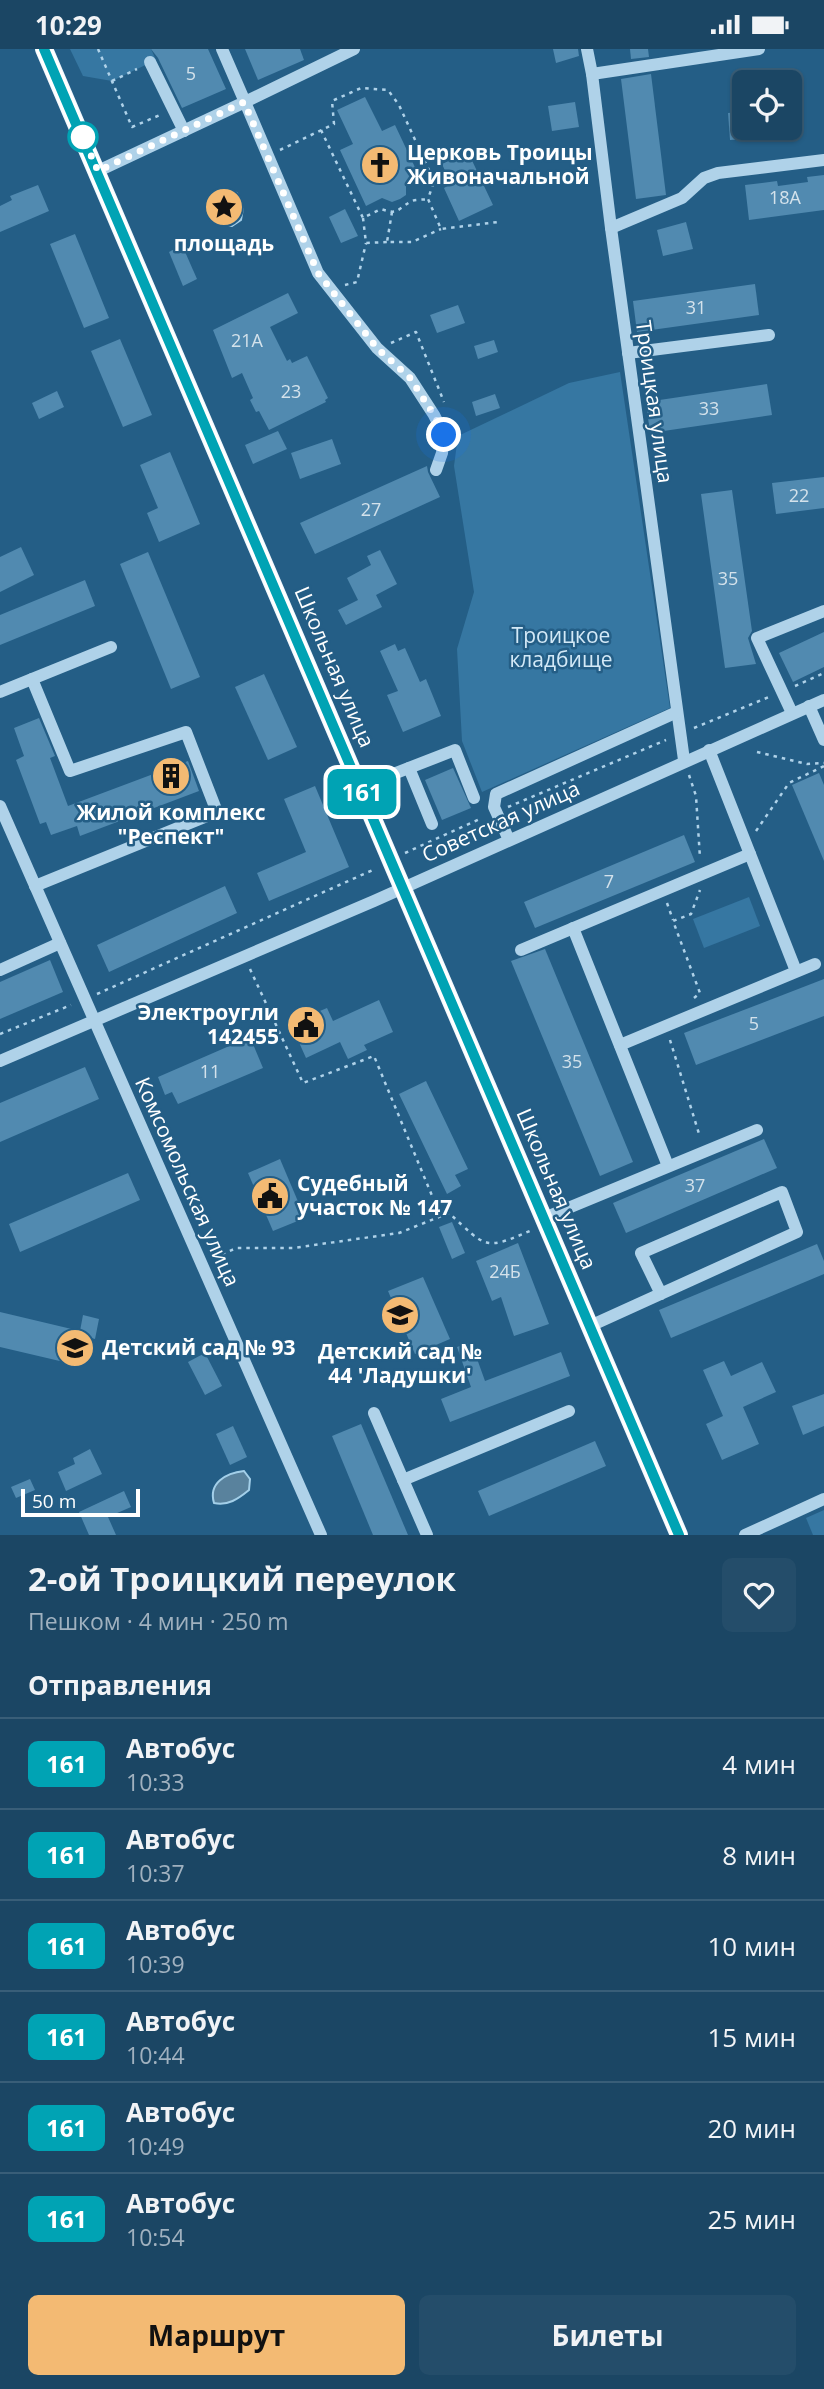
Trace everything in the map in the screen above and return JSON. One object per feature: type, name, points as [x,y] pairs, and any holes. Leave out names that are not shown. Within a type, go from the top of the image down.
[{"type":"main road","name":"Школьная улица","points":[[44,49],[679,1535]]},
{"type":"street","points":[[222,49],[318,273],[377,348],[410,378],[434,415],[444,435],[436,470]]},
{"type":"street","points":[[98,171],[354,49]]},
{"type":"street","name":"Троицкая улица","points":[[587,49],[684,760]]},
{"type":"street","points":[[592,74],[759,49]]},
{"type":"street","points":[[150,62],[184,131]]},
{"type":"street","points":[[611,227],[682,198],[704,178],[718,173],[824,160]]},
{"type":"street","points":[[628,353],[769,335]]},
{"type":"street","points":[[792,713],[757,638],[824,611]]},
{"type":"street","points":[[0,692],[111,647]]},
{"type":"street","points":[[32,679],[70,771],[186,731],[217,812],[35,886]]},
{"type":"street","name":"Советская улица","points":[[0,1061],[403,887],[824,700]]},
{"type":"street","points":[[809,706],[824,740]]},
{"type":"street","points":[[509,840],[494,807],[496,795],[677,712]]},
{"type":"street","points":[[360,787],[455,750],[474,798]]},
{"type":"street","points":[[709,750],[796,971]]},
{"type":"street","points":[[409,768],[432,824]]},
{"type":"street","name":"Комсомольская улица","points":[[0,806],[321,1535]]},
{"type":"street","points":[[521,950],[663,890],[748,849]]},
{"type":"street","points":[[573,928],[668,1167]]},
{"type":"street","points":[[0,970],[61,943]]},
{"type":"street","points":[[621,1045],[814,964]]},
{"type":"street","points":[[545,1221],[757,1130]]},
{"type":"street","points":[[590,1326],[661,1294],[797,1232],[782,1192],[641,1253],[661,1294]]},
{"type":"street","points":[[403,1480],[569,1411]]},
{"type":"street","points":[[374,1413],[427,1535]]},
{"type":"street","points":[[745,1535],[824,1499]]},
{"type":"path","points":[[98,49],[132,127],[161,114],[172,136]]},
{"type":"path","points":[[112,81],[150,62]]},
{"type":"path","points":[[268,156],[334,124],[332,101],[361,87],[388,90],[399,106],[434,181],[428,199],[442,229]]},
{"type":"path","points":[[321,130],[363,218],[366,243],[357,282],[331,288]]},
{"type":"path","points":[[363,218],[381,209],[392,212],[402,210],[411,201],[428,199]]},
{"type":"path","points":[[387,242],[392,212]]},
{"type":"path","points":[[366,243],[412,242],[442,229],[498,222]]},
{"type":"path","points":[[377,348],[415,333],[444,404],[434,415]]},
{"type":"path","points":[[0,1034],[364,876],[391,859],[496,812],[824,673]]},
{"type":"path","points":[[757,752],[807,764],[824,764]]},
{"type":"path","points":[[748,849],[789,783],[824,764]]},
{"type":"path","points":[[663,890],[673,921]]},
{"type":"path","points":[[244,956],[303,1083],[374,1056],[441,1216]]},
{"type":"path","points":[[201,1262],[237,1248],[293,1248],[399,1233],[449,1213],[480,1241],[499,1244],[545,1221]]},
{"type":"green space","points":[[70,49],[151,49],[156,60],[112,81],[83,76]]},
{"type":"green space","name":"Троицкое кладбище","points":[[620,372],[670,708],[482,792],[462,741],[457,649],[474,592],[454,466],[458,436],[569,383]]},
{"type":"green space","points":[[749,897],[760,926],[704,948],[693,919]]},
{"type":"green space","points":[[824,1510],[824,1535],[813,1535],[806,1518]]},
{"type":"shaded area","points":[[221,191],[237,193],[243,208],[241,220],[232,226],[217,219],[210,204]]},
{"type":"shaded area","points":[[244,1471],[250,1479],[249,1490],[233,1501],[214,1503],[214,1490],[220,1480]]},
{"type":"building","points":[[151,49],[208,49],[226,89],[182,108]]},
{"type":"building","points":[[245,49],[300,49],[304,60],[258,80]]},
{"type":"building","points":[[553,49],[578,49],[579,56],[556,63]]},
{"type":"building","points":[[630,49],[648,49],[649,57],[631,59]]},
{"type":"building","points":[[651,74],[666,195],[636,199],[621,79]]},
{"type":"building","name":"Церковь Троицы Живоначальной","points":[[365,97],[382,131],[395,125],[421,180],[406,186],[406,195],[400,199],[392,202],[382,198],[366,206],[340,150],[353,144],[337,110]]},
{"type":"building","points":[[575,102],[579,127],[552,131],[548,106]]},
{"type":"building","points":[[728,113],[732,113],[732,140],[730,140]]},
{"type":"building","points":[[468,152],[493,205],[459,221],[444,188],[451,184],[442,164]]},
{"type":"building","points":[[824,175],[824,210],[749,220],[745,185],[777,181],[778,186],[808,182],[807,177]]},
{"type":"building","points":[[38,185],[49,211],[0,232],[0,206],[12,200],[10,196]]},
{"type":"building","points":[[345,209],[358,236],[341,243],[329,217]]},
{"type":"building","points":[[686,222],[693,249],[663,256],[657,230]]},
{"type":"building","points":[[75,234],[109,318],[84,328],[50,244]]},
{"type":"building","points":[[182,245],[197,279],[183,286],[169,252]]},
{"type":"building","points":[[755,284],[759,315],[637,332],[633,301]]},
{"type":"building","points":[[288,293],[298,313],[270,327],[287,361],[290,359],[292,363],[307,356],[328,398],[326,402],[269,430],[250,400],[253,398],[242,373],[232,378],[213,330]]},
{"type":"building","points":[[458,305],[465,323],[437,333],[430,315]]},
{"type":"building","points":[[120,339],[152,415],[123,427],[91,351]]},
{"type":"building","points":[[494,340],[498,352],[478,359],[474,346]]},
{"type":"building","points":[[767,384],[772,415],[650,433],[646,402]]},
{"type":"building","points":[[57,391],[64,407],[39,419],[32,403]]},
{"type":"building","points":[[495,394],[500,408],[476,416],[472,402]]},
{"type":"building","points":[[278,431],[287,449],[253,464],[245,445]]},
{"type":"building","points":[[332,439],[341,464],[300,479],[291,453]]},
{"type":"building","points":[[170,452],[200,524],[159,542],[147,513],[158,508],[140,465]]},
{"type":"building","points":[[427,466],[440,497],[315,554],[300,523]]},
{"type":"building","points":[[824,477],[824,508],[776,514],[772,483]]},
{"type":"building","points":[[732,490],[752,631],[748,638],[756,664],[725,668],[701,494]]},
{"type":"building","points":[[21,547],[34,575],[0,592],[0,557]]},
{"type":"building","points":[[380,550],[397,584],[376,595],[382,607],[346,625],[338,610],[358,600],[347,578],[371,565],[367,556]]},
{"type":"building","points":[[148,552],[200,677],[171,689],[120,564]]},
{"type":"building","points":[[85,580],[95,606],[0,645],[0,615]]},
{"type":"building","points":[[824,632],[824,667],[793,682],[779,653]]},
{"type":"building","points":[[395,644],[398,651],[405,648],[420,682],[426,679],[441,716],[403,732],[387,695],[398,691],[380,651]]},
{"type":"building","points":[[264,674],[297,747],[268,760],[235,687]]},
{"type":"building","name":"Жилой комплекс \"Респект\"","points":[[39,718],[55,756],[50,758],[68,806],[188,761],[199,791],[80,836],[77,826],[51,835],[46,822],[40,824],[16,760],[24,756],[14,728]]},
{"type":"building","points":[[453,768],[471,808],[442,820],[425,780]]},
{"type":"building","points":[[819,773],[824,785],[824,861],[792,785]]},
{"type":"building","points":[[315,786],[349,867],[269,901],[257,873],[306,852],[284,799]]},
{"type":"building","points":[[684,835],[695,862],[535,928],[524,902]]},
{"type":"building","points":[[225,886],[237,913],[109,972],[97,945]]},
{"type":"building","points":[[545,949],[633,1162],[600,1176],[511,961]]},
{"type":"building","points":[[50,960],[63,992],[0,1019],[0,982]]},
{"type":"building","points":[[824,979],[824,1016],[696,1065],[684,1033]]},
{"type":"building","points":[[379,1000],[393,1032],[364,1045],[367,1050],[348,1059],[340,1042],[306,1058],[293,1029],[317,1018],[315,1013],[327,1008],[333,1021]]},
{"type":"building","points":[[250,1037],[263,1068],[178,1104],[172,1092],[165,1095],[158,1077]]},
{"type":"building","points":[[85,1067],[99,1099],[0,1142],[0,1103]]},
{"type":"building","points":[[426,1081],[468,1169],[455,1175],[461,1186],[447,1194],[399,1094]]},
{"type":"building","points":[[764,1139],[777,1168],[626,1233],[613,1203]]},
{"type":"building","points":[[280,1159],[305,1218],[273,1231],[248,1173]]},
{"type":"building","points":[[128,1173],[140,1200],[20,1252],[9,1224]]},
{"type":"building","points":[[452,1222],[465,1253],[452,1259],[439,1227]]},
{"type":"building","points":[[518,1243],[549,1324],[514,1336],[501,1297],[492,1301],[476,1261]]},
{"type":"building","points":[[817,1244],[824,1261],[824,1274],[671,1338],[659,1310]]},
{"type":"building","points":[[423,1277],[450,1339],[415,1354],[388,1291]]},
{"type":"building","points":[[0,1312],[80,1331],[83,1315],[99,1319],[95,1339],[88,1337],[81,1366],[0,1347]]},
{"type":"building","points":[[471,1342],[485,1381],[561,1352],[570,1376],[450,1422],[441,1399],[471,1387],[457,1347]]},
{"type":"building","points":[[205,1353],[222,1386],[205,1395],[188,1362]]},
{"type":"building","points":[[724,1361],[731,1376],[762,1362],[776,1392],[743,1407],[759,1444],[722,1460],[706,1424],[723,1416],[703,1370]]},
{"type":"building","points":[[824,1394],[824,1426],[803,1435],[792,1406]]},
{"type":"building","points":[[361,1424],[408,1535],[373,1535],[332,1436]]},
{"type":"building","points":[[233,1426],[247,1457],[230,1465],[216,1434]]},
{"type":"building","points":[[595,1441],[606,1466],[489,1516],[478,1491]]},
{"type":"building","points":[[90,1449],[102,1474],[66,1491],[58,1472],[75,1464],[73,1458]]},
{"type":"building","points":[[30,1479],[35,1490],[16,1498],[11,1487]]},
{"type":"building","points":[[124,1491],[131,1507],[108,1517],[116,1535],[89,1535],[79,1512]]},
{"type":"bus line","name":"161","points":[[44,49],[679,1535]]},
{"type":"place","name":"Церковь Троицы Живоначальной","points":[[380,165]]},
{"type":"place","name":"площадь","points":[[224,207]]},
{"type":"place","name":"Жилой комплекс \"Респект\"","points":[[171,776]]},
{"type":"place","name":"Электроугли 142455","points":[[306,1025]]},
{"type":"place","name":"Судебный участок № 147","points":[[270,1196]]},
{"type":"place","name":"Детский сад № 44 'Ладушки'","points":[[400,1315]]},
{"type":"place","name":"Детский сад № 93","points":[[75,1348]]},
{"type":"route","points":[[83,137],[82,135],[98,171],[244,102],[318,273],[377,348],[410,378],[444,435]]}]
